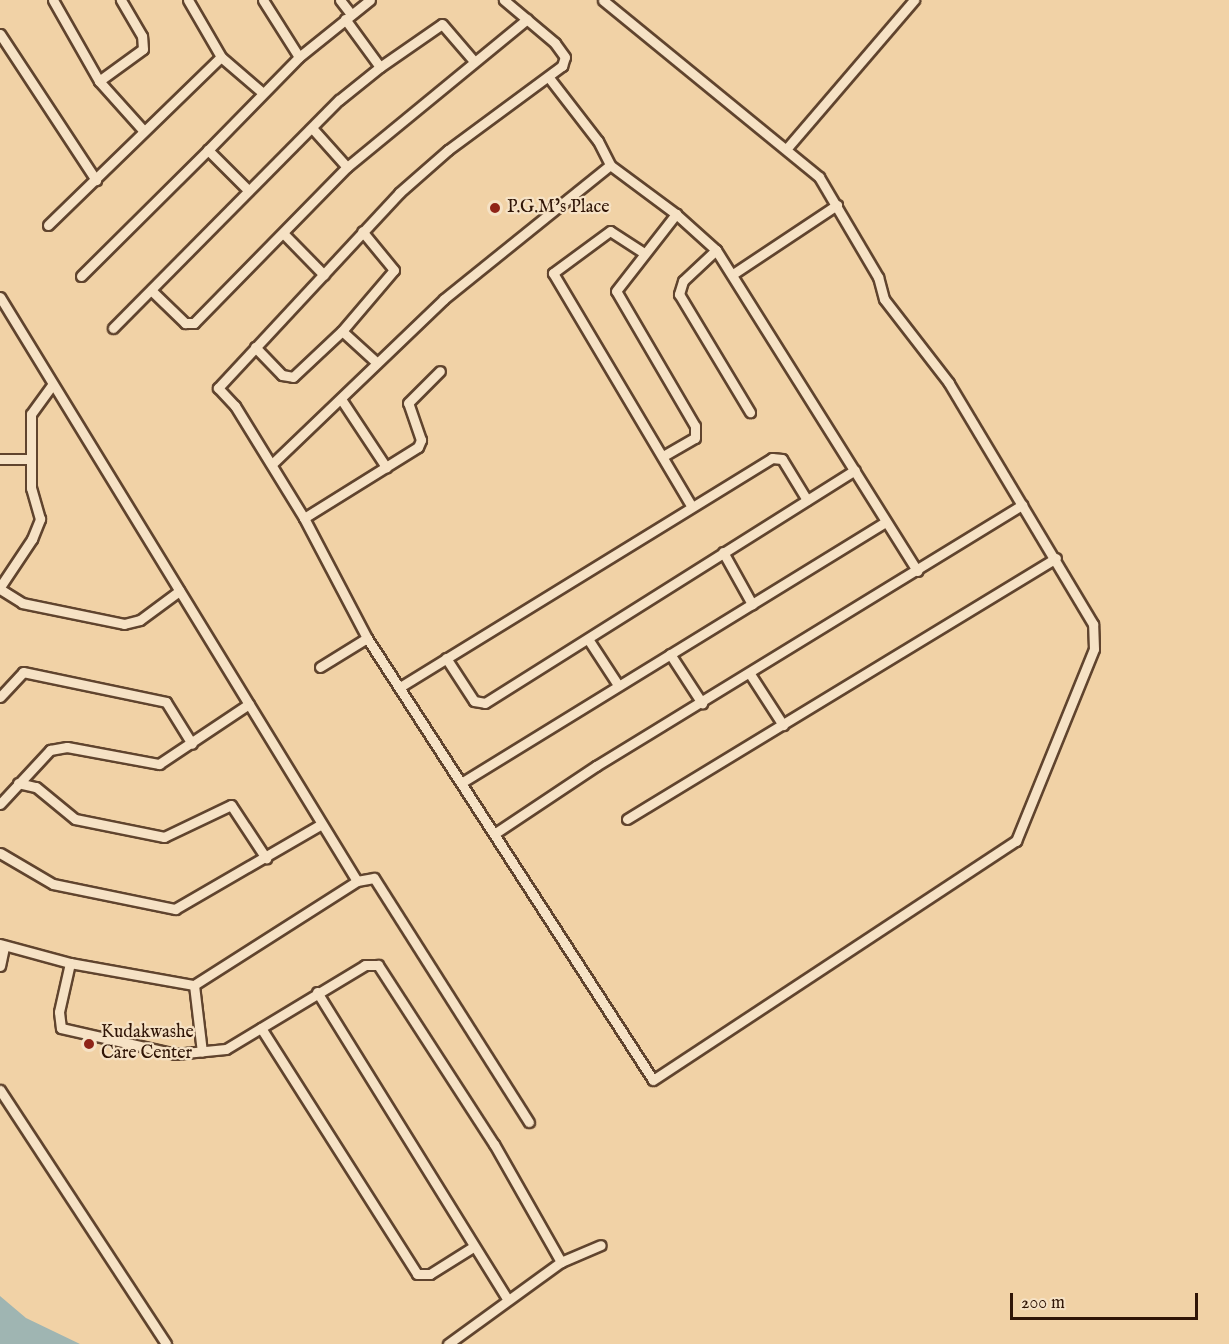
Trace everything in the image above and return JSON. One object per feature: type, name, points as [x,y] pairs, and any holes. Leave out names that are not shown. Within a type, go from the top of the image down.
[{"type":"street","points":[[53,0],[99,81],[143,130]]},
{"type":"street","points":[[99,81],[143,48],[142,36],[121,0]]},
{"type":"street","points":[[188,0],[221,57],[263,93]]},
{"type":"street","points":[[263,0],[298,57]]},
{"type":"street","points":[[340,0],[380,67]]},
{"type":"street","points":[[81,276],[298,57],[370,0]]},
{"type":"street","points":[[504,0],[527,19],[565,57],[550,79],[448,150],[362,231],[218,388],[272,464],[304,518],[368,638],[653,1080],[957,879],[1011,848],[1094,649],[1093,624],[1056,558],[949,383],[884,299],[878,277],[819,177],[788,147],[603,0]]},
{"type":"street","points":[[788,147],[914,0]]},
{"type":"street","points":[[153,292],[185,323],[194,323],[284,234],[347,167],[473,60],[527,19]]},
{"type":"street","points":[[113,328],[153,292],[248,190],[380,67],[442,24],[473,60]]},
{"type":"street","points":[[0,34],[96,180]]},
{"type":"street","points":[[48,225],[96,180],[143,130],[221,57]]},
{"type":"street","points":[[550,79],[598,141],[610,165],[676,213],[716,250],[917,571]]},
{"type":"street","points":[[312,128],[347,167]]},
{"type":"street","points":[[208,150],[248,190]]},
{"type":"street","points":[[272,464],[444,299],[610,165]]},
{"type":"street","points":[[733,274],[837,205]]},
{"type":"street","points":[[665,455],[695,438],[695,426],[616,291],[676,213]]},
{"type":"street","points":[[255,347],[282,375],[293,377],[342,331],[393,270],[362,231]]},
{"type":"street","points":[[644,253],[610,231],[553,273],[665,455],[691,505]]},
{"type":"street","points":[[284,234],[324,275]]},
{"type":"street","points":[[716,250],[683,280],[679,294],[750,412]]},
{"type":"street","points":[[0,297],[51,386],[180,591],[357,882]]},
{"type":"street","points":[[342,331],[376,363]]},
{"type":"street","points":[[304,518],[421,444],[408,403],[440,371]]},
{"type":"street","points":[[51,386],[31,414],[32,492],[40,519],[32,539],[0,588],[22,603],[124,624],[140,620],[180,591]]},
{"type":"street","points":[[341,399],[386,467]]},
{"type":"street","points":[[400,687],[691,505],[772,458],[782,459],[807,500]]},
{"type":"street","points":[[0,459],[30,459]]},
{"type":"street","points":[[446,658],[474,701],[485,703],[855,470]]},
{"type":"street","points":[[494,834],[1023,505]]},
{"type":"street","points":[[461,783],[885,522]]},
{"type":"street","points":[[723,552],[752,604]]},
{"type":"street","points":[[627,819],[1056,558]]},
{"type":"street","points":[[320,667],[368,638]]},
{"type":"street","points":[[588,639],[618,685]]},
{"type":"street","points":[[670,654],[702,703]]},
{"type":"street","points":[[0,697],[23,672],[166,702],[192,744]]},
{"type":"street","points":[[750,674],[783,724]]},
{"type":"street","points":[[0,804],[42,755],[59,747],[159,764],[249,704]]},
{"type":"street","points":[[18,783],[36,787],[75,819],[164,837],[231,805],[266,858]]},
{"type":"street","points":[[0,853],[53,884],[170,909],[266,858],[321,825]]},
{"type":"street","points":[[0,966],[2,946],[70,963],[194,985],[357,882],[374,878],[529,1122]]},
{"type":"street","points":[[70,963],[59,1012],[61,1028],[175,1054],[226,1050],[317,992],[365,965],[378,965],[494,1144],[561,1262]]},
{"type":"street","points":[[194,985],[202,1052]]},
{"type":"street","points":[[317,992],[507,1299]]},
{"type":"street","points":[[261,1028],[417,1274],[430,1274],[473,1247]]},
{"type":"street","points":[[0,1090],[166,1344]]},
{"type":"street","points":[[448,1344],[561,1262],[601,1245]]},
{"type":"water","points":[[0,1296],[26,1318],[80,1344],[0,1344]]},
{"type":"place","name":"P.G.M’s Place","points":[[495,208]]},
{"type":"place","name":"Kudakwashe Care Center","points":[[89,1044]]}]
